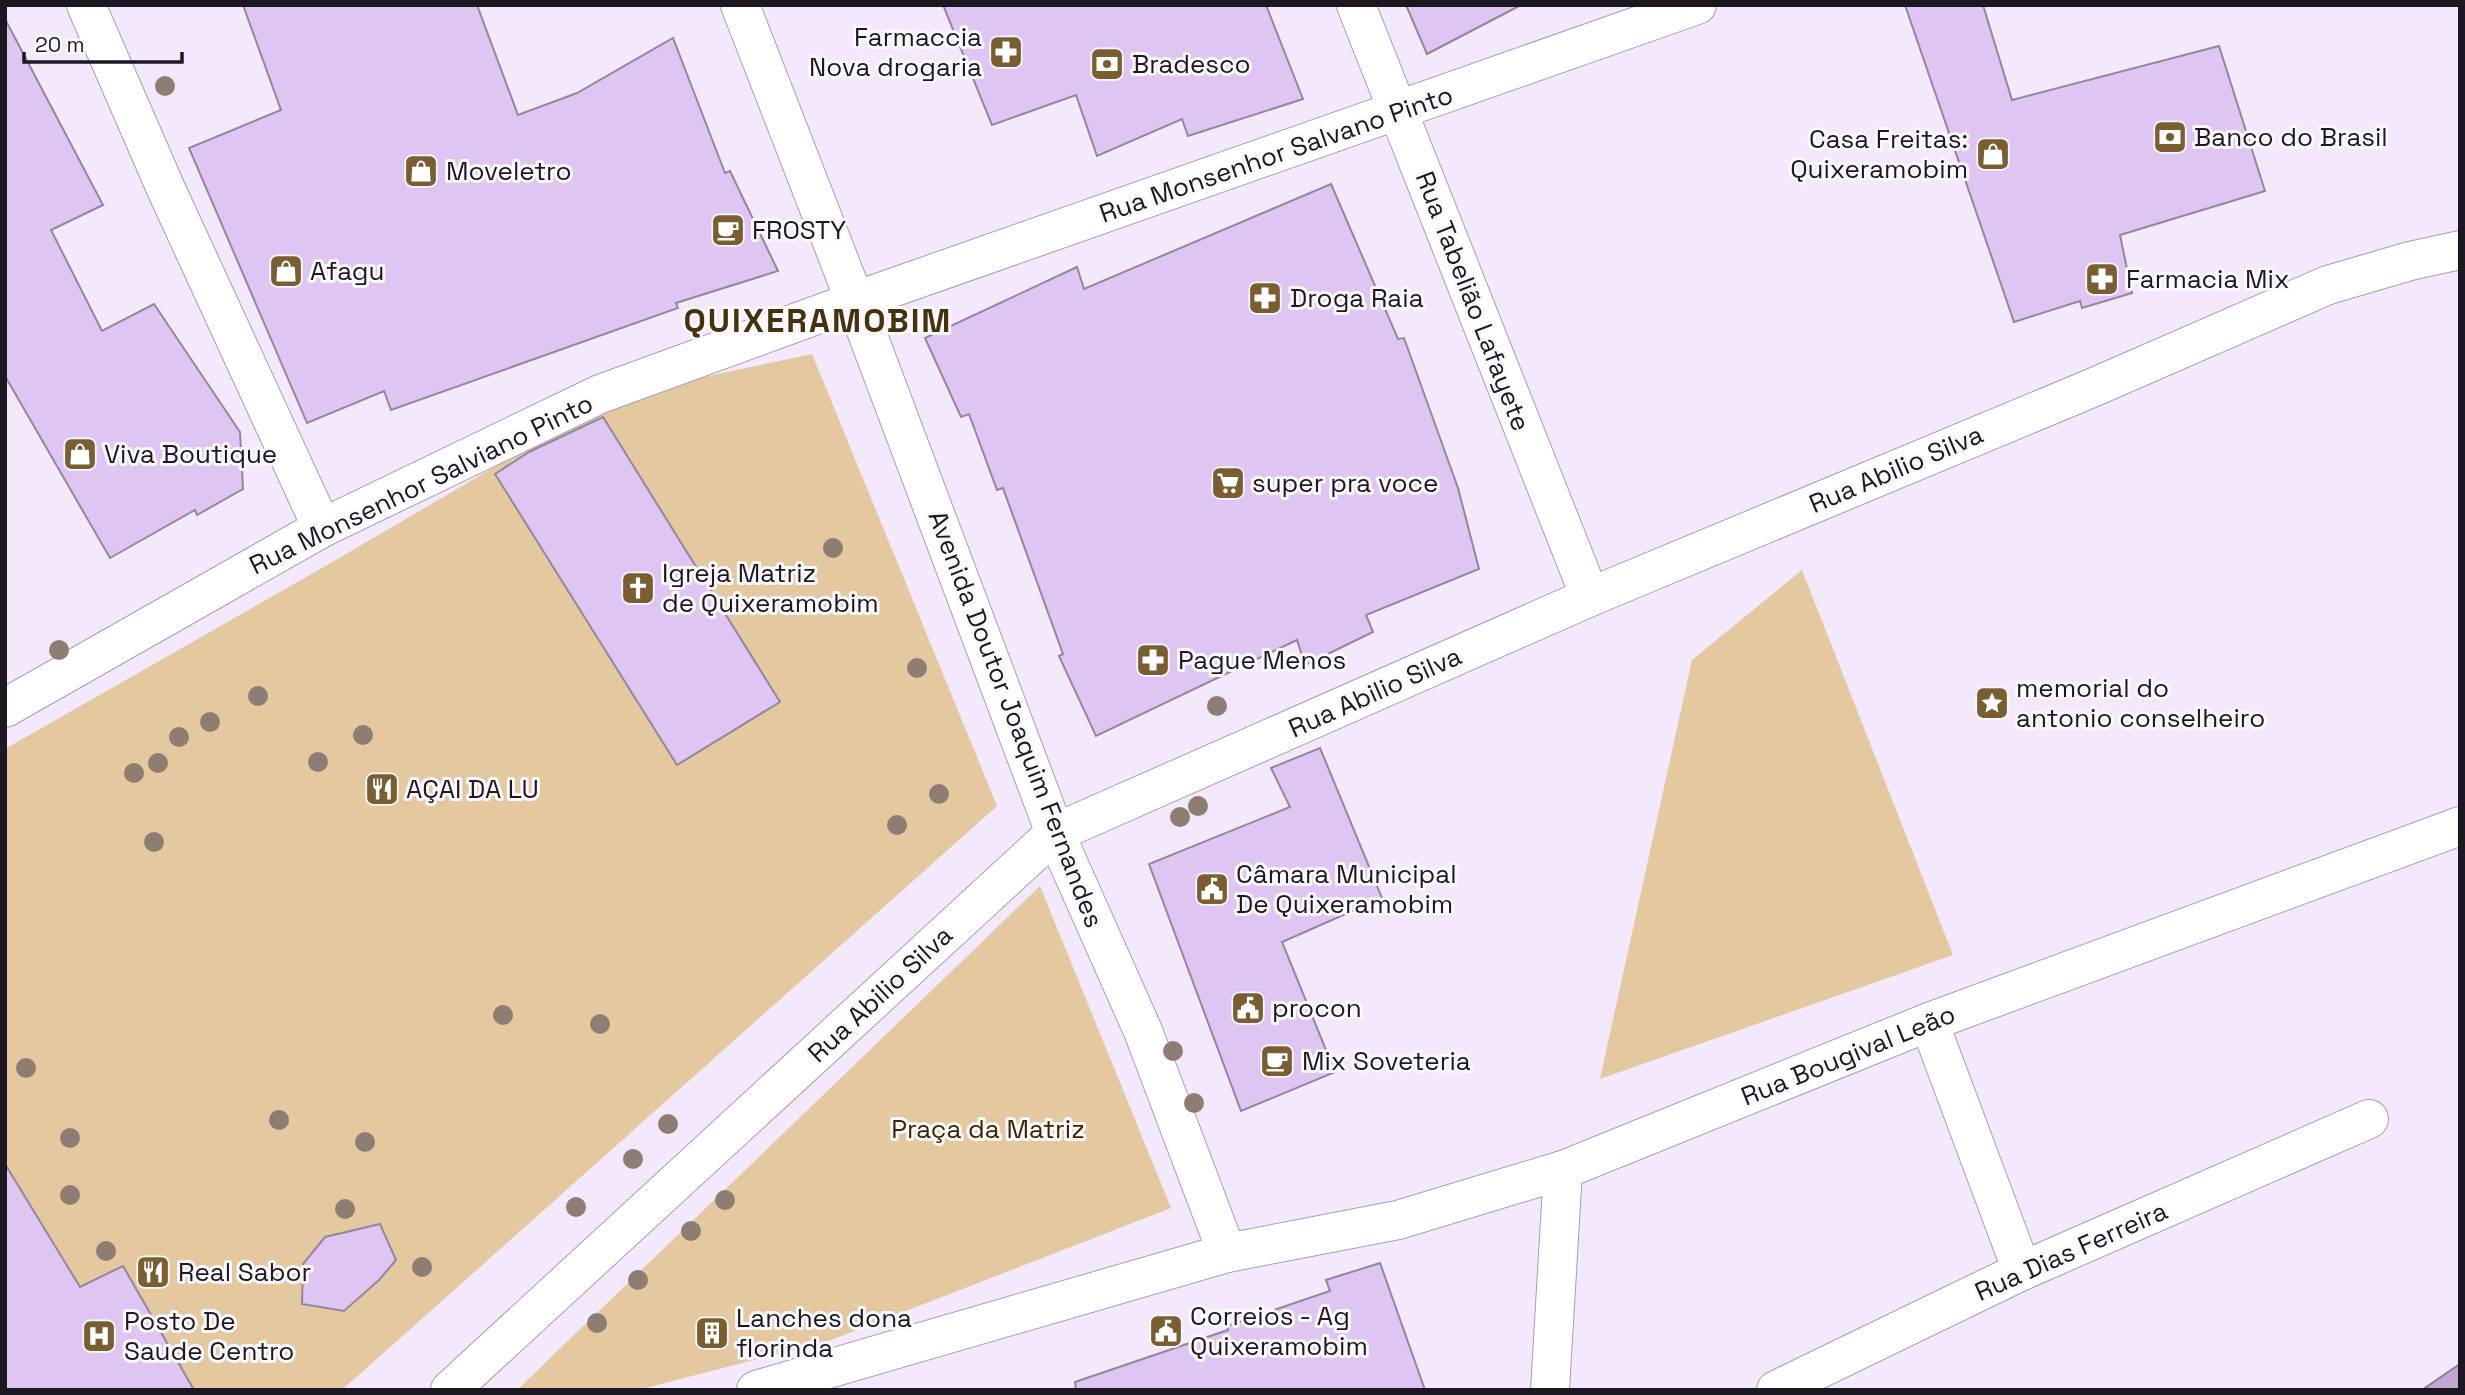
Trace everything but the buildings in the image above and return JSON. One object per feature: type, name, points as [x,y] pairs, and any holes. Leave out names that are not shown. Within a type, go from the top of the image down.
[{"type":"street","points":[[86,5],[166,189],[322,528]]},
{"type":"street","name":"Avenida Doutor Joaquim Fernandes","points":[[740,5],[855,301],[1055,834],[1143,1031],[1227,1253]]},
{"type":"street","name":"Rua Tabelião Lafayete","points":[[1356,5],[1590,597]]},
{"type":"street","name":"Rua Monsenhor Salvano Pinto","points":[[855,301],[1697,5]]},
{"type":"street","name":"Rua Abilio Silva","points":[[450,1390],[1055,834],[1590,597],[2092,388],[2328,285],[2410,261],[2460,250]]},
{"type":"street","name":"Rua Monsenhor Salviano Pinto","points":[[5,708],[322,528],[600,394],[855,301]]},
{"type":"street","name":"Rua Bougival Leão","points":[[756,1390],[1227,1253],[1398,1220],[1563,1170],[1929,1022],[2460,826]]},
{"type":"street","points":[[1929,1022],[2022,1271]]},
{"type":"street","name":"Rua Dias Ferreira","points":[[1776,1390],[2022,1271],[2369,1119]]},
{"type":"street","points":[[1550,1390],[1563,1170]]},
{"type":"green space","points":[[812,354],[997,806],[342,1390],[5,1390],[5,749],[618,395]]},
{"type":"green space","points":[[1802,570],[1953,955],[1600,1079],[1692,660]]},
{"type":"green space","name":"Praça da Matriz","points":[[1040,886],[1171,1208],[831,1340],[638,1390],[517,1390]]},
{"type":"shaded area","points":[[2460,1364],[2460,1390],[2422,1390]]},
{"type":"place","name":"Farmaccia Nova drogaria","points":[[1006,52]]},
{"type":"place","name":"Bradesco","points":[[1107,64]]},
{"type":"place","name":"Banco do Brasil","points":[[2170,137]]},
{"type":"place","name":"Casa Freitas: Quixeramobim","points":[[1993,154]]},
{"type":"place","name":"Moveletro","points":[[421,171]]},
{"type":"place","name":"FROSTY","points":[[728,230]]},
{"type":"place","name":"Afagu","points":[[286,271]]},
{"type":"place","name":"Farmacia Mix","points":[[2102,279]]},
{"type":"place","name":"Droga Raia","points":[[1265,298]]},
{"type":"place","name":"Viva Boutique","points":[[80,454]]},
{"type":"place","name":"super pra voce","points":[[1228,483]]},
{"type":"place","name":"Igreja Matriz de Quixeramobim","points":[[638,588]]},
{"type":"place","name":"Pague Menos","points":[[1153,660]]},
{"type":"place","name":"memorial do antonio conselheiro","points":[[1992,703]]},
{"type":"place","name":"AÇAI DA LU","points":[[382,789]]},
{"type":"place","name":"Câmara Municipal De Quixeramobim","points":[[1212,889]]},
{"type":"place","name":"procon","points":[[1248,1008]]},
{"type":"place","name":"Mix Soveteria","points":[[1277,1061]]},
{"type":"place","name":"Real Sabor","points":[[153,1272]]},
{"type":"place","name":"Correios - Ag Quixeramobim","points":[[1166,1331]]},
{"type":"place","name":"Lanches dona florinda","points":[[712,1333]]},
{"type":"place","name":"Posto De Saude Centro","points":[[99,1336]]},
{"type":"district","name":"QUIXERAMOBIM","points":[[818,320]]}]
